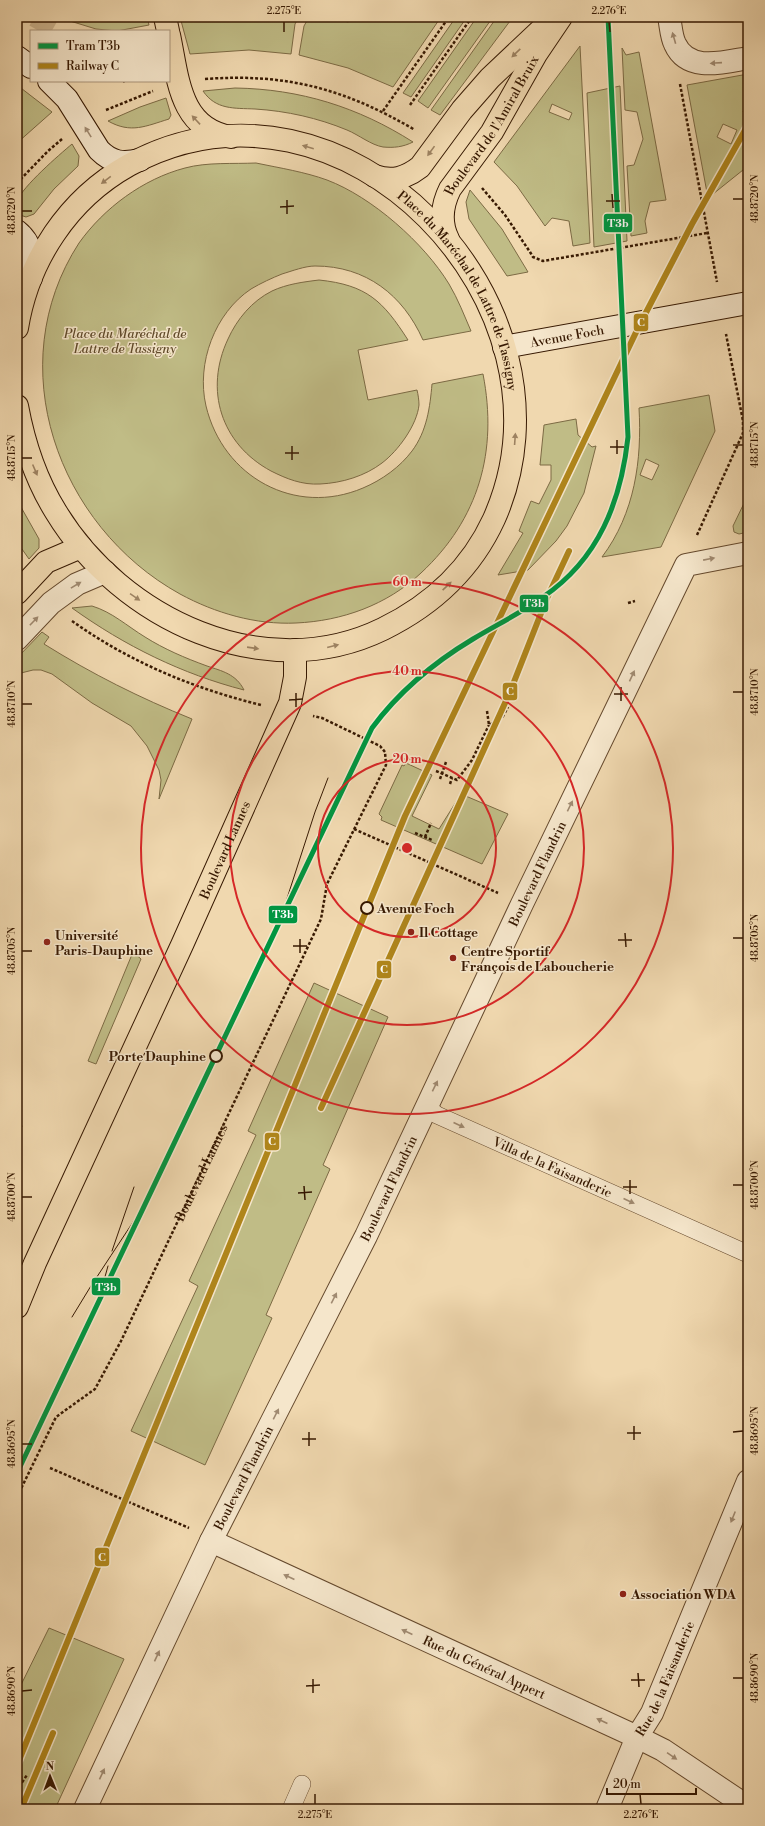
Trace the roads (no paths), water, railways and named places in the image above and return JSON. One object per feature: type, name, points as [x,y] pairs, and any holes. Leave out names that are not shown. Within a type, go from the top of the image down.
[{"type":"main road","points":[[165,17],[168,30]]},
{"type":"main road","name":"Boulevard de l'Amiral Bruix","points":[[372,174],[386,179],[398,178],[411,174],[420,167],[462,110],[490,78],[555,17]]},
{"type":"main road","name":"Boulevard de l'Amiral Bruix","points":[[449,240],[443,219],[445,199],[450,189],[492,132],[536,54],[561,17]]},
{"type":"main road","points":[[170,39],[180,84],[192,116],[199,124],[209,130],[219,135],[230,137]]},
{"type":"main road","name":"Place du Maréchal de Lattre de Tassigny","points":[[17,328],[31,278],[50,240],[76,207],[94,189],[112,176],[140,160],[172,146],[192,142],[230,137],[269,138],[295,143],[333,155],[372,174],[415,205],[449,240],[470,270],[484,294],[496,320],[512,378],[515,408],[515,439],[511,470],[502,501],[478,548],[444,588],[415,612],[374,634],[327,647],[295,650],[250,648],[211,638],[160,613],[131,594],[105,572],[81,548],[55,511],[41,484],[24,440],[17,406]]},
{"type":"main road","points":[[17,593],[46,562],[81,548]]},
{"type":"main road","name":"Boulevard Lannes","points":[[17,1306],[35,1263],[182,945],[290,703],[295,677],[295,650]]},
{"type":"street","points":[[669,17],[674,40],[684,56],[705,64],[715,64],[748,58]]},
{"type":"street","points":[[17,57],[30,66]]},
{"type":"street","points":[[50,82],[67,100],[99,150],[105,156],[113,161],[122,163],[140,160]]},
{"type":"street","points":[[17,231],[25,238],[30,248],[32,259],[31,278]]},
{"type":"street","name":"Avenue Foch","points":[[504,347],[748,303]]},
{"type":"street","name":"Boulevard Flandrin","points":[[85,1809],[211,1541],[366,1236],[522,904],[686,564],[748,553]]},
{"type":"street","points":[[17,639],[51,603],[77,584],[105,572]]},
{"type":"street","name":"Rue de la Faisanderie","points":[[608,1809],[637,1737],[652,1713],[748,1481]]},
{"type":"street","name":"Rue du Général Appert","points":[[211,1541],[637,1737],[663,1750],[748,1808]]},
{"type":"lane","name":"Villa de la Faisanderie","points":[[426,1106],[437,1115],[748,1254]]},
{"type":"lane","points":[[292,1809],[302,1784]]},
{"type":"tunnel","points":[[40,30],[47,17]]},
{"type":"tunnel","points":[[17,71],[30,48]]},
{"type":"tram line","name":"T3b","points":[[17,1473],[372,728],[406,689],[444,658],[458,648],[535,603],[562,582],[579,565],[593,547],[613,506],[620,484],[628,437],[608,17]]},
{"type":"tram line","points":[[281,917],[315,812],[328,778]]},
{"type":"tram line","points":[[112,1251],[134,1187]]},
{"type":"tram line","points":[[72,1317],[150,1194]]},
{"type":"tram line","points":[[88,1325],[101,1291],[108,1266]]},
{"type":"rail line","name":"C","points":[[17,1765],[405,816],[639,326],[692,224],[748,125]]},
{"type":"rail line","name":"C","points":[[321,1108],[510,692],[547,598],[569,551]]},
{"type":"rail line","name":"C","points":[[21,1809],[53,1733]]},
{"type":"place","name":"Avenue Foch","points":[[367,908]]},
{"type":"place","name":"Il Cottage","points":[[411,932]]},
{"type":"place","name":"Université Paris-Dauphine","points":[[47,942]]},
{"type":"place","name":"Centre Sportif François de Laboucherie","points":[[453,958]]},
{"type":"place","name":"Porte Dauphine","points":[[216,1056]]},
{"type":"place","name":"Association WDA","points":[[623,1594]]}]
